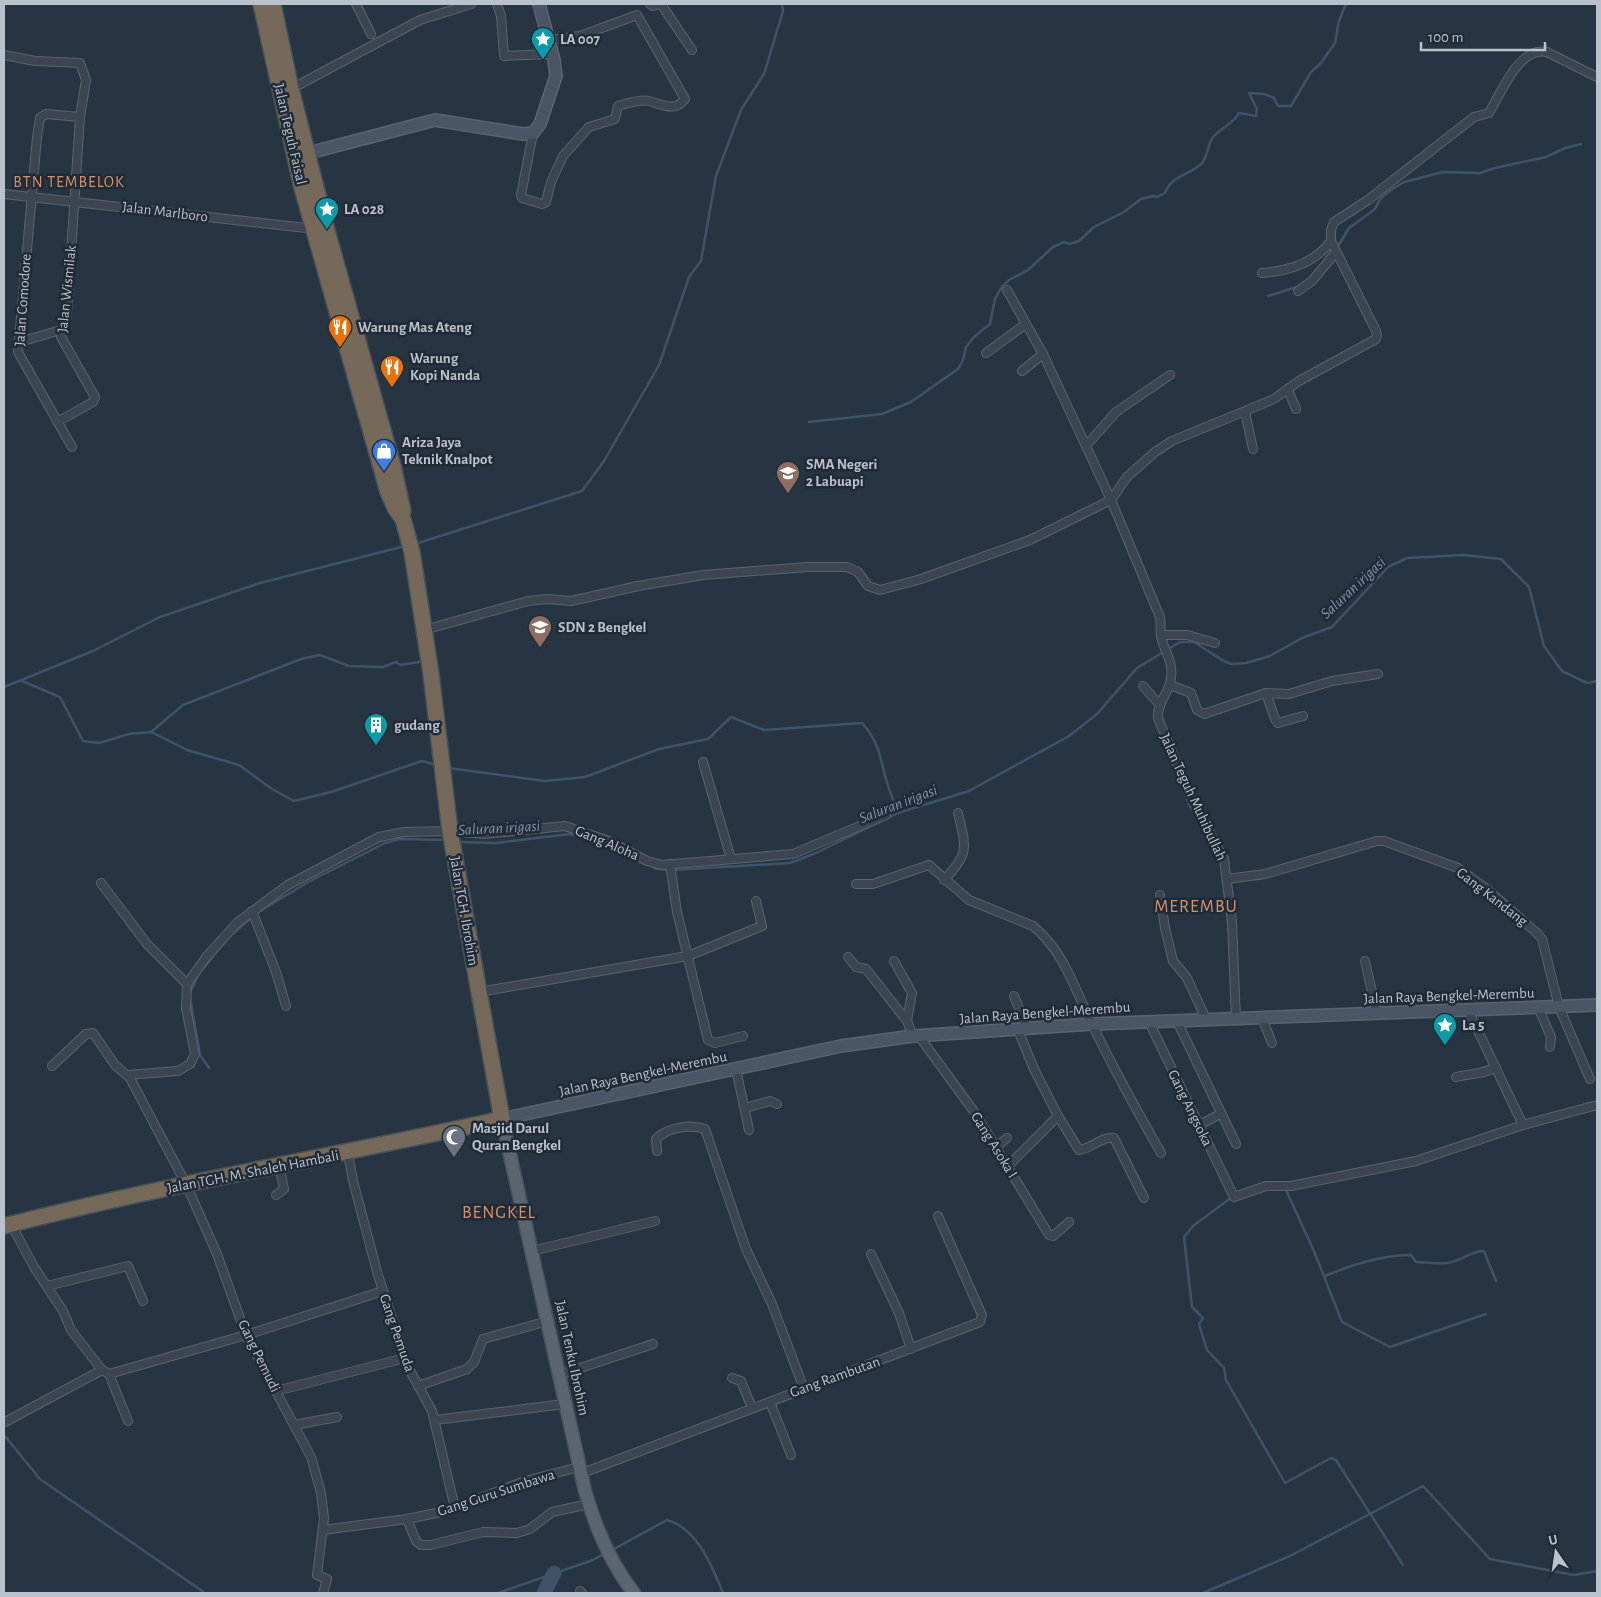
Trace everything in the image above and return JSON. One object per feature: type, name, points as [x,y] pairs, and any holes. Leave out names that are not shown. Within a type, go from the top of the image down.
[{"type":"highway","name":"Jalan Teguh Faisal","points":[[261,4],[320,228],[393,466],[412,552]]},
{"type":"highway","name":"Jalan Teguh Faisal","points":[[273,4],[291,89],[301,155]]},
{"type":"highway","name":"Jalan TGH. Ibrohim","points":[[412,552],[451,838],[502,1119]]},
{"type":"highway","name":"Jalan TGH. M. Shaleh Hambali","points":[[8,1225],[186,1184],[348,1153],[502,1119]]},
{"type":"main road","name":"Jalan Tenku Ibrohim","points":[[502,1119],[588,1504],[612,1562],[634,1593]]},
{"type":"street","points":[[356,4],[371,34]]},
{"type":"street","points":[[438,4],[442,13]]},
{"type":"street","points":[[291,89],[420,20],[471,4]]},
{"type":"street","points":[[497,4],[501,16],[504,56],[552,54]]},
{"type":"street","points":[[538,4],[556,69],[554,86],[540,124],[533,133],[521,195],[522,198],[542,204],[546,202],[551,182],[563,156],[589,127],[615,119],[618,106],[621,105],[647,100],[666,107],[684,101],[684,96],[635,11],[580,36],[548,40]]},
{"type":"street","points":[[650,4],[652,6],[659,4],[692,50]]},
{"type":"street","points":[[424,630],[528,601],[548,599],[571,601],[638,586],[703,575],[808,567],[847,567],[858,572],[868,586],[883,590],[957,568],[1030,540],[1111,500],[1127,477],[1155,452],[1195,430],[1245,412],[1288,390],[1377,337],[1336,252],[1331,230],[1334,222],[1368,200],[1474,117],[1489,113],[1515,69],[1529,54],[1541,51],[1547,52],[1597,77]]},
{"type":"street","name":"Jalan Wismilak","points":[[4,55],[35,60],[80,63],[86,80],[80,118],[76,202],[64,329],[61,339],[95,397],[93,402],[59,421]]},
{"type":"street","name":"Jalan Comodore","points":[[72,447],[59,421],[20,357],[18,346],[20,342],[40,118],[44,114],[80,118]]},
{"type":"street","points":[[301,155],[434,120],[522,134],[533,133]]},
{"type":"street","name":"Jalan Marlboro","points":[[4,194],[320,228]]},
{"type":"street","points":[[1262,273],[1280,271],[1300,265],[1322,252],[1332,241]]},
{"type":"street","points":[[1298,291],[1312,281],[1336,252]]},
{"type":"street","points":[[1007,290],[1043,354],[1111,500],[1160,617],[1162,638],[1172,664],[1170,685],[1160,705],[1142,686]]},
{"type":"street","points":[[986,353],[1026,324]]},
{"type":"street","points":[[20,342],[64,329]]},
{"type":"street","points":[[1022,371],[1043,354]]},
{"type":"street","points":[[1086,446],[1116,412],[1170,375]]},
{"type":"street","points":[[1288,390],[1296,409]]},
{"type":"street","points":[[1245,412],[1253,449]]},
{"type":"street","points":[[1162,638],[1187,635],[1215,643]]},
{"type":"street","points":[[1170,685],[1191,693],[1197,710],[1204,714],[1266,693],[1289,694],[1332,681],[1378,674]]},
{"type":"street","points":[[1266,693],[1278,723],[1303,716]]},
{"type":"street","name":"Jalan Teguh Muhibullah","points":[[1160,705],[1157,714],[1159,723],[1193,803],[1221,851],[1227,879],[1236,1019]]},
{"type":"street","points":[[703,762],[731,859]]},
{"type":"street","points":[[944,880],[957,866],[964,854],[964,842],[958,813]]},
{"type":"street","name":"Gang Aloha","points":[[187,984],[237,923],[254,914],[288,886],[379,837],[404,832],[451,838],[554,826],[572,827],[609,841],[656,864],[671,868],[731,859],[793,854],[886,815]]},
{"type":"street","name":"Gang Kandang","points":[[1227,879],[1265,874],[1377,842],[1384,842],[1451,866],[1487,890],[1542,939],[1560,1007],[1590,1079]]},
{"type":"street","points":[[856,884],[864,886],[873,884],[929,865],[969,900],[1034,926],[1047,938],[1059,954],[1092,1024],[1161,1153]]},
{"type":"street","points":[[671,868],[678,912],[709,1042],[714,1043],[743,1036]]},
{"type":"street","points":[[52,1066],[90,1032],[116,1065],[129,1076],[178,1071],[185,1069],[193,1059],[194,1047],[186,1008],[187,984],[147,944],[101,883]]},
{"type":"street","points":[[1160,895],[1173,961],[1187,978],[1206,1020]]},
{"type":"street","points":[[478,992],[688,956],[762,926],[756,901]]},
{"type":"street","points":[[254,914],[276,972],[286,1006]]},
{"type":"street","name":"Gang Asoka I","points":[[848,957],[856,967],[866,969],[975,1112],[1049,1235],[1053,1236],[1069,1222]]},
{"type":"street","points":[[894,960],[912,993],[907,1022]]},
{"type":"street","points":[[1365,961],[1377,1014]]},
{"type":"street","points":[[1014,996],[1034,1069],[1058,1116],[1079,1150],[1108,1138],[1114,1138],[1144,1198]]},
{"type":"street","name":"Jalan Raya Bengkel-Merembu","points":[[502,1119],[841,1046],[916,1036],[1092,1024],[1597,1005]]},
{"type":"street","points":[[1538,1007],[1550,1037],[1550,1047]]},
{"type":"street","points":[[1468,1010],[1523,1125],[1597,1105]]},
{"type":"street","points":[[1262,1018],[1272,1043]]},
{"type":"street","points":[[1177,1021],[1236,1144]]},
{"type":"street","name":"Gang Angsoka","points":[[1149,1022],[1232,1195],[1236,1197],[1266,1186],[1291,1186],[1416,1161],[1523,1125]]},
{"type":"street","points":[[1456,1077],[1473,1072],[1482,1074],[1496,1067]]},
{"type":"street","points":[[736,1069],[749,1130]]},
{"type":"street","name":"Gang Pemudi","points":[[129,1076],[186,1184],[217,1254],[246,1335],[306,1446],[315,1469],[323,1506],[323,1530],[317,1575],[327,1579],[323,1593]]},
{"type":"street","points":[[744,1108],[770,1100],[777,1104]]},
{"type":"street","points":[[1198,1126],[1220,1114]]},
{"type":"street","points":[[1008,1166],[1058,1116]]},
{"type":"street","points":[[656,1151],[656,1139],[661,1134],[694,1125],[705,1129],[746,1249],[772,1304],[804,1389]]},
{"type":"street","points":[[996,1147],[1007,1138]]},
{"type":"street","name":"Gang Pemuda","points":[[348,1153],[359,1204],[383,1291],[405,1358],[435,1420],[455,1508]]},
{"type":"street","points":[[276,1195],[284,1189],[279,1165]]},
{"type":"street","name":"Gang Rambutan","points":[[580,1470],[770,1402],[977,1324],[982,1319],[938,1216]]},
{"type":"street","points":[[532,1251],[655,1221]]},
{"type":"street","points":[[8,1225],[63,1311],[71,1330],[106,1372],[128,1421]]},
{"type":"street","points":[[871,1254],[899,1313],[911,1349]]},
{"type":"street","points":[[47,1286],[128,1266],[143,1301]]},
{"type":"street","points":[[5,1422],[106,1372],[246,1335],[383,1291]]},
{"type":"street","points":[[418,1386],[466,1369],[474,1362],[483,1339],[548,1321]]},
{"type":"street","points":[[559,1375],[653,1344]]},
{"type":"street","points":[[276,1392],[405,1358]]},
{"type":"street","points":[[732,1378],[741,1381],[752,1408]]},
{"type":"street","points":[[770,1402],[791,1455]]},
{"type":"street","points":[[435,1420],[565,1404]]},
{"type":"street","points":[[294,1425],[337,1417]]},
{"type":"street","name":"Gang Guru Sumbawa","points":[[323,1530],[407,1519],[455,1508],[519,1483],[580,1470]]},
{"type":"street","points":[[407,1519],[416,1541],[421,1545],[483,1532],[517,1533],[530,1529],[552,1512],[588,1504]]},
{"type":"waterway","points":[[415,544],[582,491],[604,461],[659,365],[689,277],[701,261],[716,176],[741,110],[764,74],[783,11],[782,4]]},
{"type":"waterway","points":[[809,422],[882,414],[911,402],[958,369],[963,360],[966,347],[975,336],[990,324],[995,299],[1001,288],[1009,280],[1028,270],[1053,247],[1064,242],[1070,244],[1079,241],[1094,227],[1124,212],[1141,199],[1157,197],[1165,193],[1176,179],[1201,164],[1205,159],[1212,139],[1234,120],[1239,113],[1256,116],[1257,109],[1249,93],[1264,94],[1274,98],[1278,106],[1291,106],[1311,72],[1321,63],[1335,43],[1339,21],[1346,4]]},
{"type":"waterway","points":[[1337,248],[1349,228],[1374,210],[1381,198],[1404,182],[1443,172],[1480,173],[1546,157],[1565,148],[1581,144]]},
{"type":"waterway","points":[[1268,296],[1297,287]]},
{"type":"waterway","points":[[4,687],[93,651],[160,617],[260,583],[405,546]]},
{"type":"waterway","name":"Saluran irigasi","points":[[648,864],[656,869],[673,870],[790,863],[816,853],[898,813],[969,791],[1069,736],[1097,714],[1137,668],[1180,642],[1194,642],[1231,664],[1246,663],[1270,656],[1302,638],[1332,627],[1388,567],[1407,558],[1463,555],[1501,559],[1529,587],[1544,646],[1562,671],[1587,683],[1597,681]]},
{"type":"waterway","points":[[151,732],[183,705],[301,659],[320,655],[349,666],[383,667],[396,662],[400,665],[419,662]]},
{"type":"waterway","points":[[22,681],[60,697],[83,741],[99,743],[129,734],[151,732],[187,750],[239,765],[272,789],[294,801],[331,792],[422,761],[436,765]]},
{"type":"waterway","points":[[448,768],[545,781],[585,777],[659,749],[708,739],[731,717],[764,730],[862,723],[871,735],[877,748],[886,781],[898,813]]},
{"type":"waterway","name":"Saluran irigasi","points":[[458,842],[496,843],[570,834],[612,846]]},
{"type":"waterway","name":"Saluran irigasi","points":[[230,936],[257,913],[308,882],[385,843],[400,839],[447,840]]},
{"type":"waterway","name":"Saluran irigasi","points":[[201,971],[225,942]]},
{"type":"waterway","name":"Saluran irigasi","points":[[190,993],[198,975]]},
{"type":"waterway","name":"Saluran irigasi","points":[[190,998],[200,1055],[209,1068]]},
{"type":"waterway","points":[[1285,1188],[1314,1251],[1342,1322],[1390,1347],[1486,1314]]},
{"type":"waterway","points":[[1232,1197],[1193,1226],[1184,1237],[1192,1307],[1203,1318],[1199,1324],[1207,1350],[1224,1368],[1226,1380],[1285,1483],[1331,1458],[1336,1460],[1403,1565]]},
{"type":"waterway","points":[[1325,1276],[1345,1268],[1400,1255],[1411,1255],[1416,1262],[1443,1263],[1452,1262],[1479,1251],[1484,1251],[1496,1281]]},
{"type":"waterway","points":[[4,1435],[40,1479],[205,1593]]},
{"type":"waterway","points":[[1203,1593],[1290,1556],[1423,1486],[1490,1559],[1574,1575],[1597,1571]]},
{"type":"waterway","points":[[612,1550],[667,1520],[678,1524],[695,1539],[702,1549],[723,1593]]},
{"type":"waterway","points":[[498,1593],[593,1560],[605,1553]]},
{"type":"waterway","points":[[544,1593],[554,1573]]},
{"type":"place","name":"LA 007","points":[[543,60]]},
{"type":"place","name":"LA 028","points":[[327,230]]},
{"type":"place","name":"Warung Mas Ateng","points":[[340,348]]},
{"type":"place","name":"Warung Kopi Nanda","points":[[392,388]]},
{"type":"place","name":"Ariza Jaya Teknik Knalpot","points":[[384,472]]},
{"type":"place","name":"SMA Negeri 2 Labuapi","points":[[788,494]]},
{"type":"place","name":"SDN 2 Bengkel","points":[[540,648]]},
{"type":"place","name":"gudang","points":[[376,746]]},
{"type":"place","name":"La 5","points":[[1445,1046]]},
{"type":"place","name":"Masjid Darul Quran Bengkel","points":[[454,1158]]},
{"type":"district","name":"BTN TEMBELOK","points":[[69,182]]},
{"type":"district","name":"MEREMBU","points":[[1196,907]]},
{"type":"district","name":"BENGKEL","points":[[499,1213]]}]
